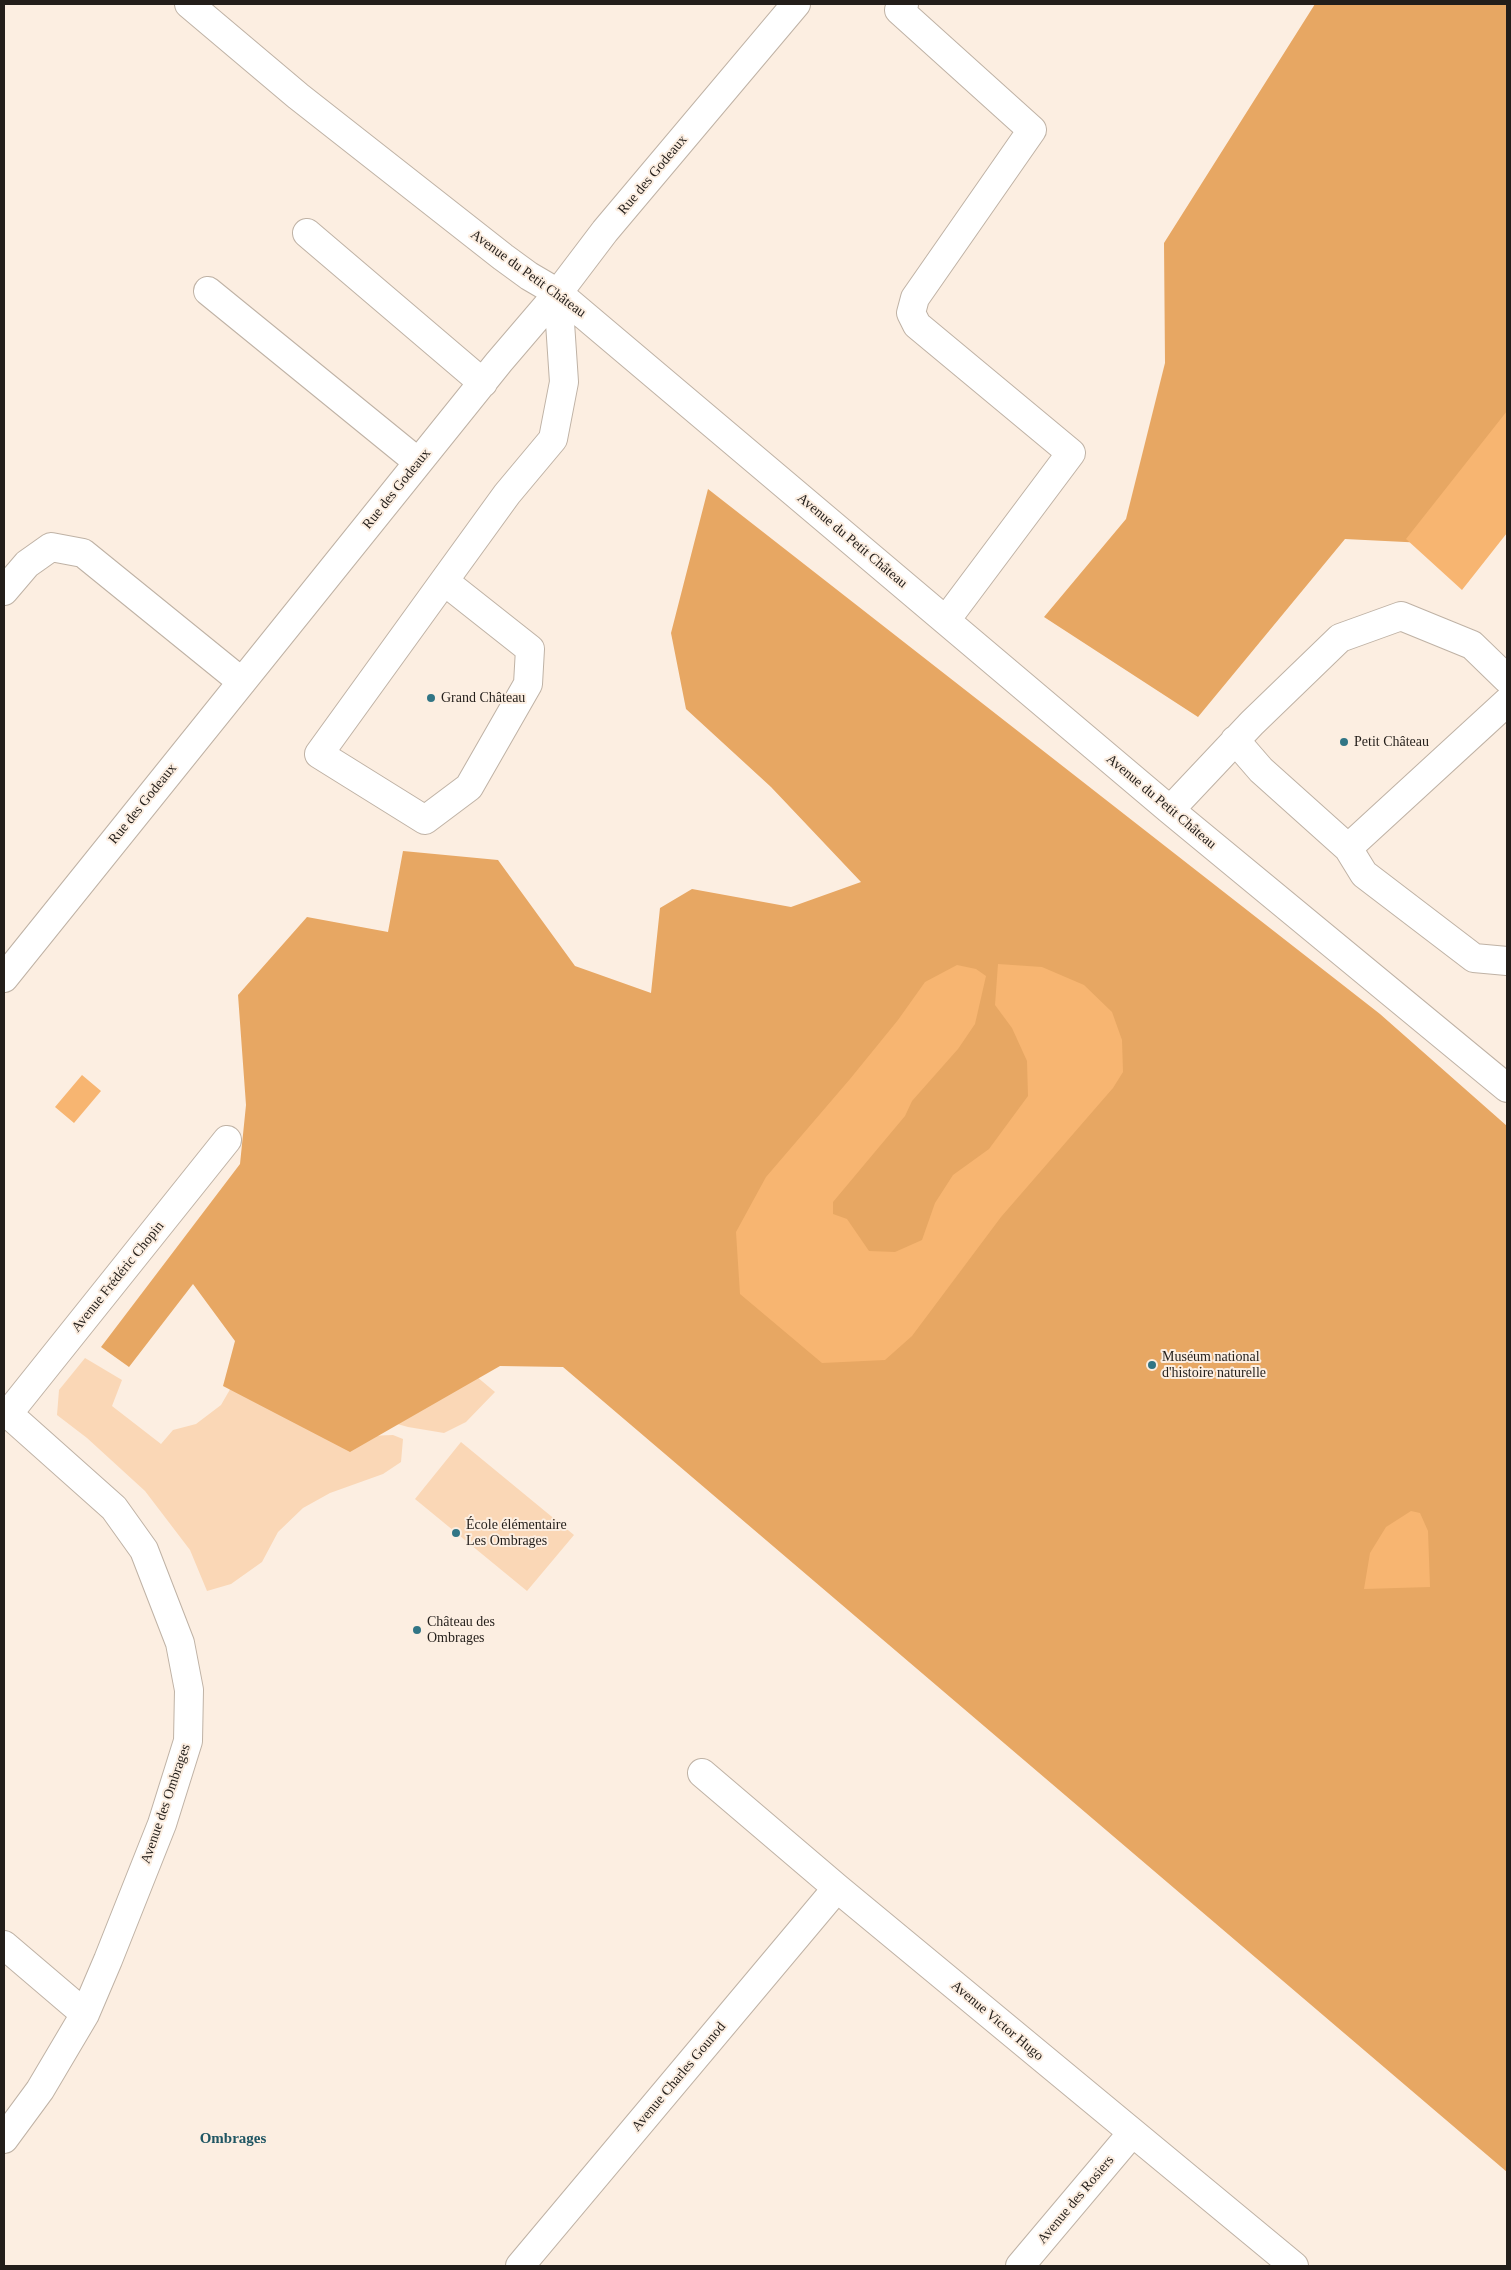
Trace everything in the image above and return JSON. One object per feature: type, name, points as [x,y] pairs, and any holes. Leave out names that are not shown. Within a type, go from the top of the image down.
[{"type":"street","name":"Avenue du Petit Château","points":[[189,4],[298,96],[503,257],[529,276],[558,293],[1170,810],[1507,1088]]},
{"type":"street","name":"Rue des Godeaux","points":[[4,978],[418,462],[558,293],[605,231],[796,4]]},
{"type":"street","points":[[904,4],[899,10],[1032,130],[915,298],[911,313],[917,325],[1071,453],[946,620]]},
{"type":"street","points":[[307,233],[438,342],[482,383]]},
{"type":"street","points":[[208,291],[418,462]]},
{"type":"street","points":[[444,581],[530,650],[528,684],[469,787],[425,820],[319,754],[444,581],[507,494],[553,438],[564,382],[558,293]]},
{"type":"street","points":[[4,591],[27,564],[51,547],[83,553],[242,682]]},
{"type":"street","points":[[1170,810],[1235,740],[1340,638],[1402,616],[1472,644],[1507,679]]},
{"type":"street","points":[[1348,848],[1507,702]]},
{"type":"street","points":[[1235,740],[1261,770],[1348,848],[1364,874],[1474,958],[1507,961]]},
{"type":"street","name":"Avenue Frédéric Chopin","points":[[6,1412],[227,1140]]},
{"type":"street","name":"Avenue des Ombrages","points":[[4,2139],[40,2090],[85,2014],[162,1824],[188,1741],[189,1690],[180,1643],[144,1550],[114,1508],[6,1412]]},
{"type":"street","name":"Avenue Victor Hugo","points":[[702,1773],[837,1888],[1294,2266]]},
{"type":"street","name":"Avenue Charles Gounod","points":[[520,2266],[837,1888]]},
{"type":"street","points":[[4,1945],[85,2014]]},
{"type":"street","name":"Avenue des Rosiers","points":[[1020,2266],[1132,2133]]},
{"type":"shaded area","points":[[1315,4],[1507,4],[1507,500],[1465,545],[1345,539],[1198,717],[1044,617],[1126,519],[1165,363],[1164,243]]},
{"type":"shaded area","points":[[1507,411],[1507,533],[1462,590],[1406,539]]},
{"type":"shaded area","points":[[708,489],[1380,1014],[1507,1126],[1507,2172],[563,1367],[500,1366],[350,1452],[223,1386],[235,1341],[193,1284],[129,1367],[101,1347],[240,1164],[246,1105],[238,995],[307,917],[388,932],[403,851],[498,860],[575,966],[651,993],[660,908],[692,889],[791,907],[861,882],[771,787],[686,709],[671,633]]},
{"type":"shaded area","points":[[998,964],[1042,967],[1084,985],[1112,1012],[1122,1040],[1123,1072],[1113,1088],[1001,1217],[912,1336],[885,1360],[822,1363],[740,1294],[736,1232],[766,1177],[850,1079],[898,1020],[925,982],[957,965],[976,969],[986,976],[975,1024],[958,1049],[912,1101],[905,1116],[833,1202],[833,1214],[847,1219],[869,1251],[895,1252],[922,1240],[935,1203],[953,1175],[989,1149],[1028,1096],[1027,1061],[1012,1028],[995,1005]]},
{"type":"shaded area","points":[[82,1075],[101,1091],[74,1123],[55,1107]]},
{"type":"shaded area","points":[[446,1351],[495,1392],[466,1422],[444,1433],[408,1427],[362,1414]]},
{"type":"shaded area","points":[[85,1358],[122,1380],[112,1406],[161,1444],[173,1430],[196,1424],[221,1405],[236,1379],[342,1437],[393,1435],[403,1439],[401,1462],[383,1474],[330,1493],[303,1508],[278,1532],[262,1562],[231,1584],[207,1591],[190,1550],[145,1491],[87,1438],[57,1415],[59,1390]]},
{"type":"shaded area","points":[[461,1442],[574,1535],[527,1591],[415,1499]]},
{"type":"shaded area","points":[[1411,1511],[1420,1513],[1428,1531],[1430,1587],[1364,1589],[1370,1553],[1386,1527]]},
{"type":"place","name":"Grand Château","points":[[431,698]]},
{"type":"place","name":"Petit Château","points":[[1344,742]]},
{"type":"place","name":"Muséum national d'histoire naturelle","points":[[1152,1365]]},
{"type":"place","name":"École élémentaire Les Ombrages","points":[[456,1533]]},
{"type":"place","name":"Château des Ombrages","points":[[417,1630]]},
{"type":"district","name":"Ombrages","points":[[233,2139]]}]
